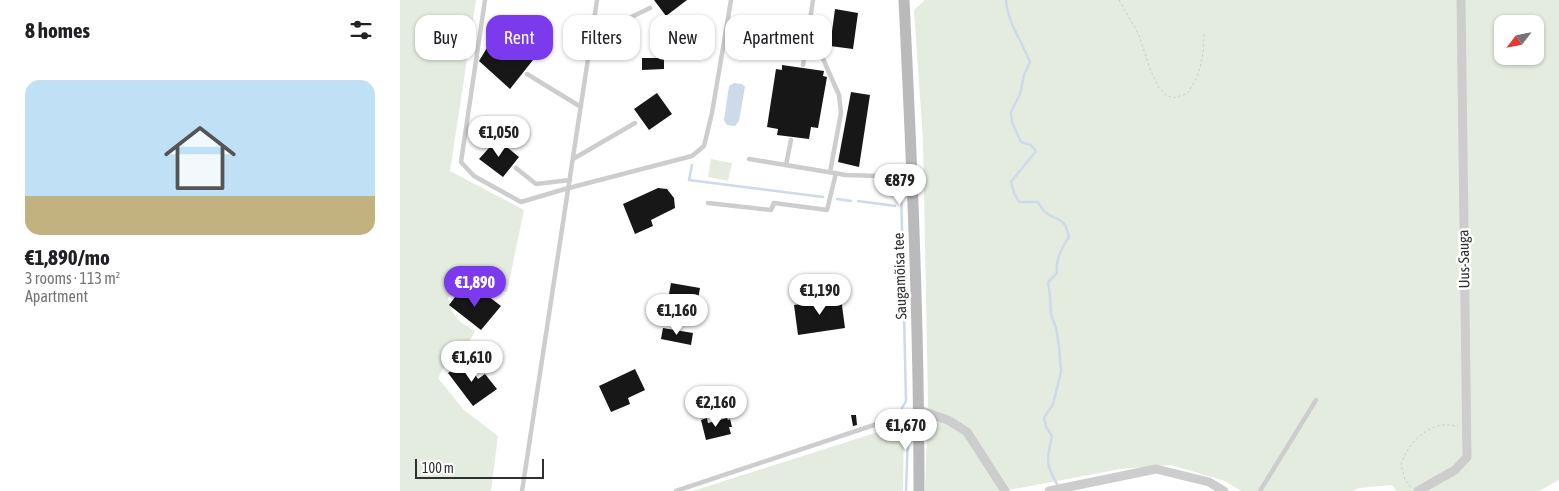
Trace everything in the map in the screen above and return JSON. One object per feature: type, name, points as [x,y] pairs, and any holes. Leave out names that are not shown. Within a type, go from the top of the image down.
[{"type":"street","name":"Uus-Sauga","points":[[1416,491],[1455,470],[1467,457],[1461,0]]},
{"type":"street","name":"Saugamõisa tee","points":[[904,1],[912,177],[919,410],[919,491]]},
{"type":"street","points":[[919,410],[948,420],[967,432],[1005,491]]},
{"type":"street","points":[[1049,491],[1156,469],[1209,482],[1224,491]]},
{"type":"lane","points":[[485,0],[461,162],[474,176],[521,202],[692,156],[704,146],[712,113],[731,0]]},
{"type":"lane","points":[[596,15],[598,0]]},
{"type":"lane","points":[[811,15],[813,0]]},
{"type":"lane","points":[[636,15],[650,8]]},
{"type":"lane","points":[[522,491],[588,60]]},
{"type":"lane","points":[[802,65],[803,60]]},
{"type":"lane","points":[[708,203],[771,210],[774,203],[827,210],[841,113],[839,95],[825,60]]},
{"type":"lane","points":[[527,74],[581,107]]},
{"type":"lane","points":[[573,159],[635,123]]},
{"type":"lane","points":[[786,165],[791,140]]},
{"type":"lane","points":[[749,160],[833,173],[912,177]]},
{"type":"lane","points":[[516,168],[536,184],[570,180]]},
{"type":"lane","points":[[1260,491],[1316,400]]},
{"type":"lane","points":[[676,491],[919,410]]},
{"type":"path","points":[[1119,0],[1139,35],[1154,79],[1166,95],[1172,98],[1187,94],[1191,88],[1204,55],[1204,32]]},
{"type":"path","points":[[1416,491],[1405,480],[1401,465],[1415,440],[1429,430],[1442,425],[1466,427]]},
{"type":"shaded area","points":[[400,0],[476,0],[474,15],[415,15],[415,60],[467,60],[450,171],[524,210],[507,292],[468,284],[454,291],[448,298],[454,315],[475,331],[460,359],[445,365],[438,378],[464,410],[498,436],[491,491],[400,491]]},
{"type":"shaded area","points":[[925,0],[1559,0],[1559,480],[1539,491],[1396,491],[1392,485],[1359,488],[1353,491],[1241,491],[1225,481],[1171,465],[1120,469],[1004,491],[925,491],[928,401],[923,140],[914,10]]},
{"type":"shaded area","points":[[711,159],[732,163],[728,181],[708,177]]},
{"type":"shaded area","points":[[900,425],[904,428],[903,491],[693,491]]},
{"type":"water","points":[[734,83],[742,84],[745,87],[739,121],[735,126],[727,125],[724,120],[729,86]]},
{"type":"building","points":[[654,0],[687,0],[667,15],[665,15]]},
{"type":"building","points":[[835,9],[858,13],[853,49],[832,46]]},
{"type":"building","points":[[486,49],[486,60],[533,60],[510,89],[479,61]]},
{"type":"building","points":[[642,58],[664,60],[664,69],[642,70]]},
{"type":"building","points":[[782,65],[824,71],[823,76],[827,77],[818,128],[811,127],[809,139],[777,135],[778,129],[767,127],[776,69],[782,70]]},
{"type":"building","points":[[851,92],[870,95],[859,167],[838,162]]},
{"type":"building","points":[[657,93],[672,114],[649,130],[634,109]]},
{"type":"building","points":[[497,139],[519,157],[503,177],[479,159]]},
{"type":"building","points":[[658,188],[667,189],[674,198],[675,208],[651,220],[653,226],[635,234],[623,204]]},
{"type":"building","points":[[671,283],[700,288],[698,299],[669,294]]},
{"type":"building","points":[[462,288],[478,300],[484,293],[501,306],[481,330],[449,305]]},
{"type":"building","points":[[841,298],[845,328],[798,335],[794,305]]},
{"type":"building","points":[[663,328],[693,333],[691,345],[661,339]]},
{"type":"building","points":[[465,360],[478,379],[485,374],[497,389],[473,406],[448,373]]},
{"type":"building","points":[[635,369],[645,390],[628,398],[630,404],[611,412],[599,386]]},
{"type":"building","points":[[851,415],[856,415],[857,425],[853,426]]},
{"type":"building","points":[[707,418],[708,423],[727,418],[728,420],[730,419],[732,427],[729,427],[731,434],[706,440],[701,420]]},
{"type":"waterway","points":[[1006,0],[1012,24],[1030,62],[1024,75],[1020,94],[1011,112],[1012,122],[1021,142],[1031,145],[1036,151],[1011,182],[1019,202],[1038,202],[1045,212],[1063,222],[1069,237],[1060,254],[1057,273],[1048,282],[1051,314],[1059,346],[1061,372],[1053,404],[1044,418],[1046,427],[1052,436],[1048,461],[1050,471],[1057,484]]},
{"type":"waterway","points":[[692,165],[689,180],[823,197]]},
{"type":"waterway","points":[[901,186],[906,401],[902,408]]},
{"type":"waterway","points":[[837,199],[851,201]]},
{"type":"waterway","points":[[858,201],[895,206]]},
{"type":"waterway","points":[[906,491],[908,435]]}]
